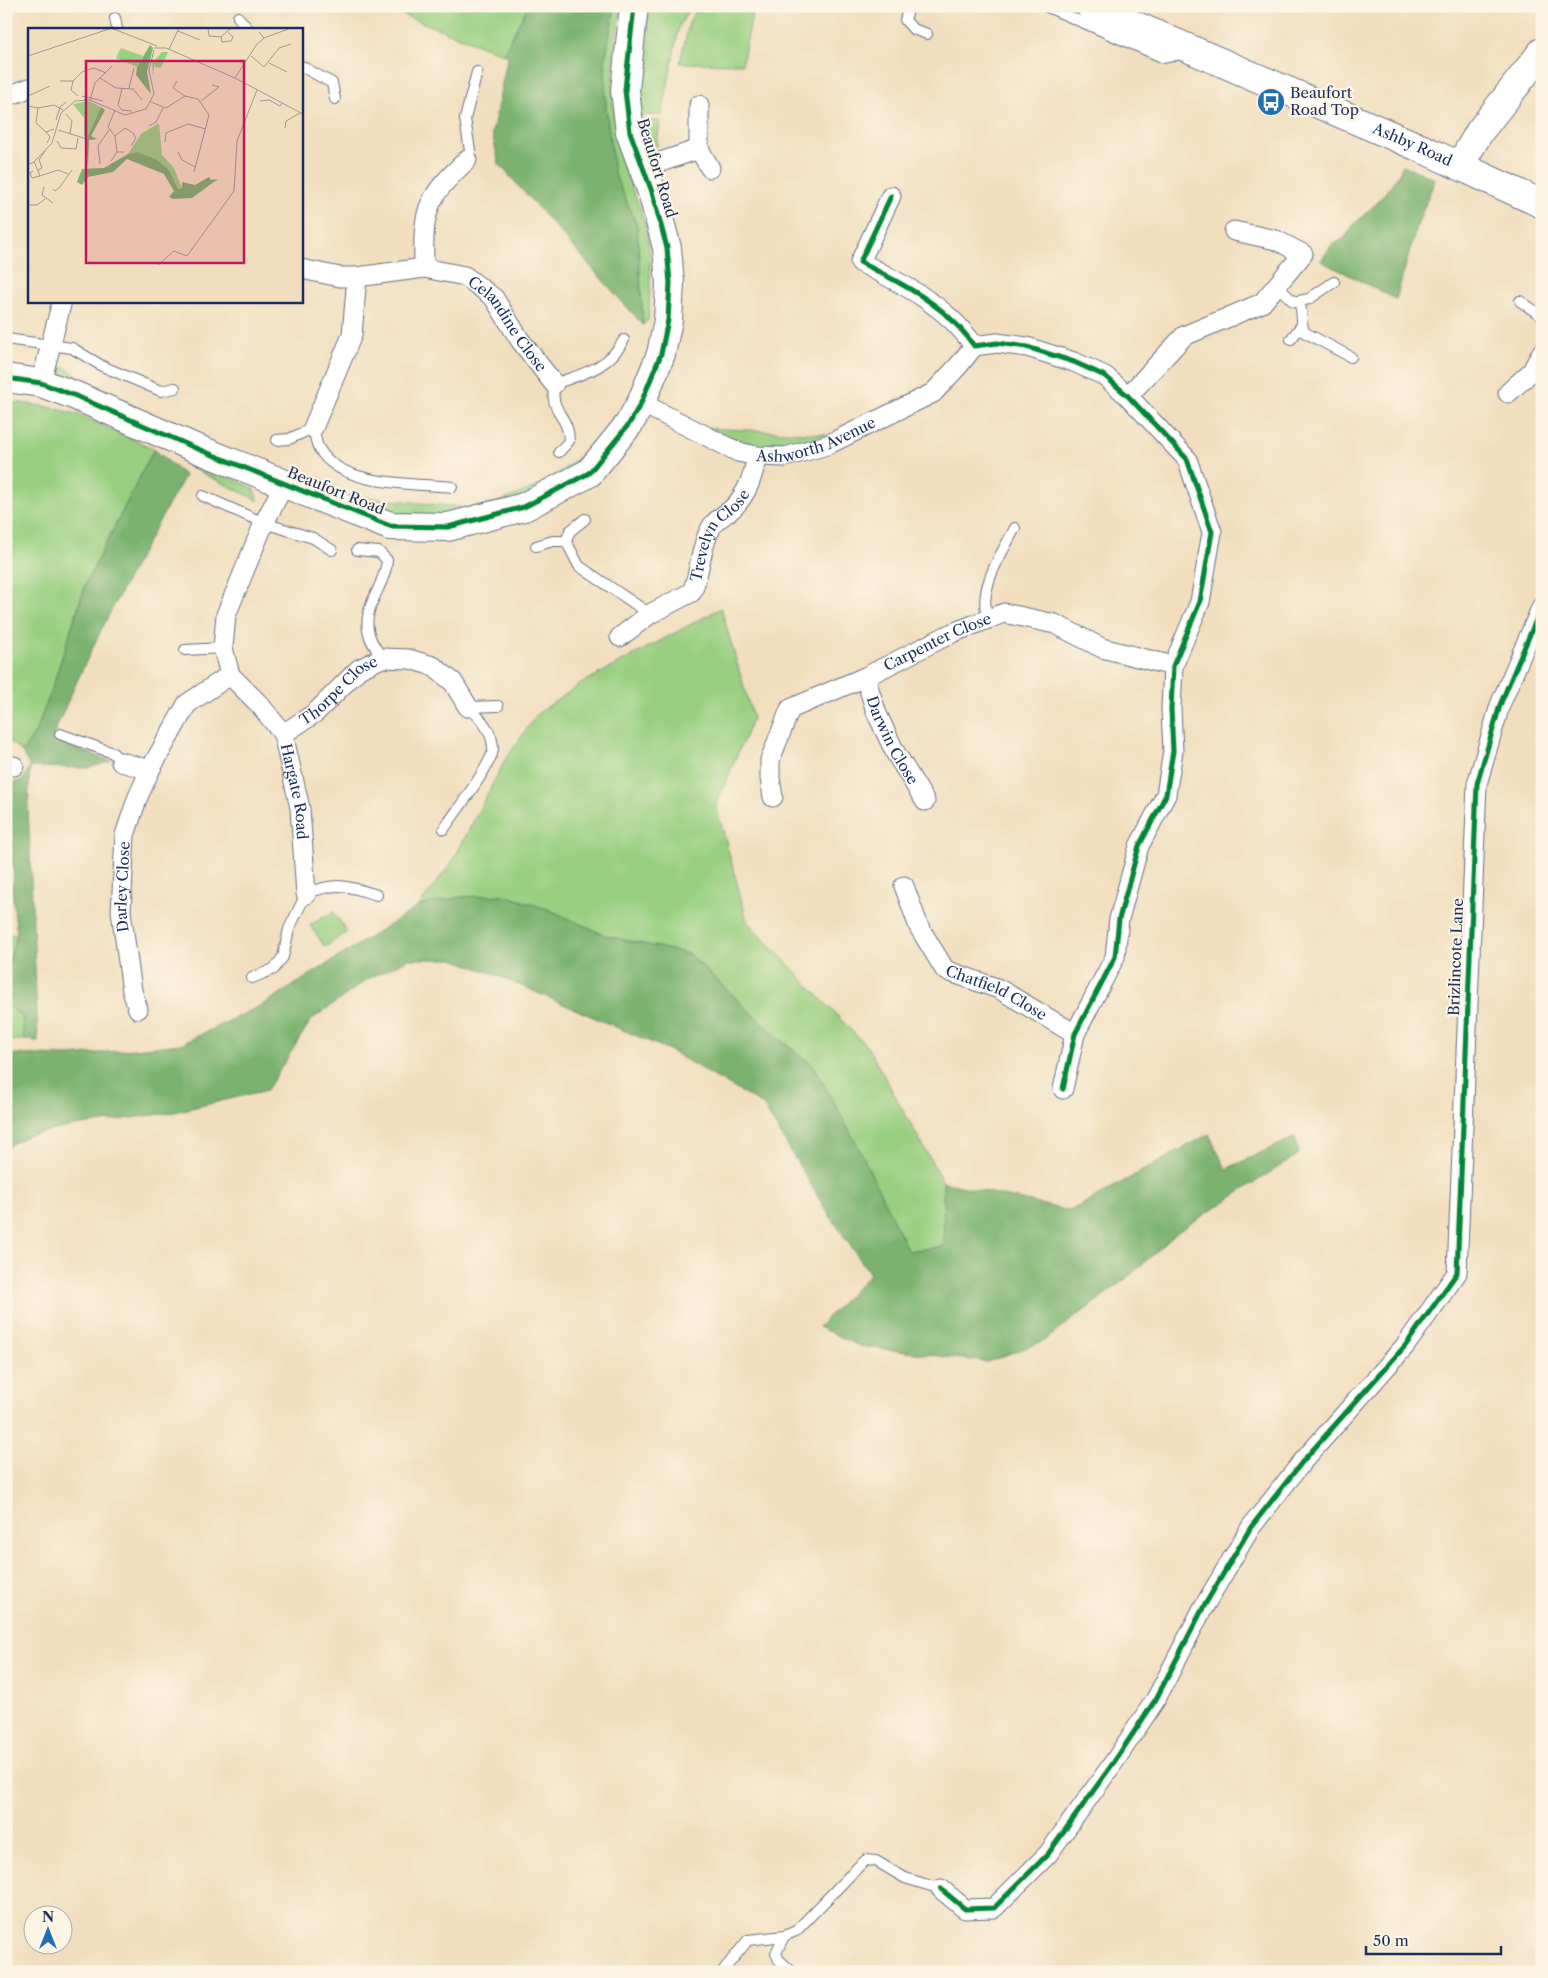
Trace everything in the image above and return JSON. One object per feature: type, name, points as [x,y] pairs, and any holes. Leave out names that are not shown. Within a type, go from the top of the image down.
[{"type":"main road","name":"Ashby Road","points":[[1090,6],[1460,165],[1542,204]]},
{"type":"main road","name":"Beaufort Road","points":[[6,378],[41,383],[101,405],[193,447],[390,526],[448,527],[524,507],[589,473],[629,424],[641,403],[661,354],[668,320],[670,283],[667,248],[630,132],[625,90],[637,10]]},
{"type":"main road","points":[[1460,165],[1480,131],[1542,52]]},
{"type":"street","points":[[6,96],[28,88]]},
{"type":"street","points":[[699,104],[699,148],[710,168]]},
{"type":"street","points":[[643,168],[699,148]]},
{"type":"street","points":[[424,268],[423,224],[433,196],[466,160]]},
{"type":"street","points":[[891,196],[860,262],[908,287],[936,306],[964,332],[974,346],[997,343],[1028,347],[1074,362],[1105,376],[1128,396],[1187,459],[1212,532],[1200,602],[1173,666],[1171,709],[1173,751],[1166,795],[1139,846],[1119,919],[1115,957],[1075,1034],[1063,1089]]},
{"type":"street","points":[[1128,396],[1184,336],[1262,303],[1303,254],[1276,240],[1234,231]]},
{"type":"street","name":"Celandine Close","points":[[302,269],[340,277],[357,277],[424,268],[465,276],[494,298],[520,340],[554,384]]},
{"type":"street","points":[[313,428],[352,335],[357,277]]},
{"type":"street","points":[[41,383],[62,302]]},
{"type":"street","name":"Ashworth Avenue","points":[[641,403],[738,452],[757,456],[785,457],[827,445],[933,393],[974,346]]},
{"type":"street","points":[[1508,393],[1532,371],[1542,352]]},
{"type":"street","name":"Trevelyn Close","points":[[620,636],[650,614],[692,592],[699,576],[703,547],[713,524],[732,509],[752,481],[757,456]]},
{"type":"street","points":[[230,675],[223,648],[226,615],[264,523],[284,483]]},
{"type":"street","name":"Brizlincote Lane","points":[[941,1890],[965,1909],[994,1908],[1048,1854],[1156,1699],[1203,1608],[1251,1527],[1304,1461],[1405,1346],[1431,1313],[1457,1273],[1477,784],[1500,704],[1542,606]]},
{"type":"street","name":"Carpenter Close","points":[[773,797],[770,760],[790,709],[865,677],[927,645],[1004,613],[1055,624],[1102,648],[1173,666]]},
{"type":"street","name":"Thorpe Close","points":[[283,734],[315,713],[359,669],[382,658],[409,659],[433,666],[453,682],[468,707]]},
{"type":"street","name":"Hargate Road","points":[[230,675],[260,705],[283,734],[300,808],[306,894]]},
{"type":"street","name":"Darley Close","points":[[138,1009],[132,991],[121,911],[125,835],[137,799],[150,770],[187,704],[230,675]]},
{"type":"street","name":"Darwin Close","points":[[865,677],[877,714],[895,752],[925,801]]},
{"type":"street","points":[[121,762],[150,770]]},
{"type":"street","name":"Chatfield Close","points":[[904,886],[919,927],[945,970],[999,989],[1075,1034]]},
{"type":"lane","points":[[910,6],[905,20],[913,29],[927,34]]},
{"type":"lane","points":[[1045,6],[1164,58],[1194,50]]},
{"type":"lane","points":[[238,17],[247,28]]},
{"type":"lane","points":[[115,18],[118,28]]},
{"type":"lane","points":[[302,67],[332,83],[335,98]]},
{"type":"lane","points":[[466,160],[470,151],[465,119],[477,72]]},
{"type":"lane","points":[[1276,285],[1285,296],[1294,302],[1309,298],[1334,282]]},
{"type":"lane","points":[[1298,301],[1302,307],[1302,326],[1304,332],[1351,357]]},
{"type":"lane","points":[[1520,301],[1542,316]]},
{"type":"lane","points":[[1291,339],[1302,326]]},
{"type":"lane","points":[[6,339],[72,348],[102,366],[161,391],[175,388]]},
{"type":"lane","points":[[559,452],[569,441],[569,433],[567,425],[554,401],[554,384],[602,366],[616,354],[624,340]]},
{"type":"lane","points":[[277,440],[289,439],[313,428],[320,450],[338,468],[358,477],[452,488]]},
{"type":"lane","points":[[203,496],[264,523],[313,538],[332,550]]},
{"type":"lane","points":[[585,519],[570,531],[566,541],[579,566],[650,614]]},
{"type":"lane","points":[[988,620],[984,609],[988,585],[1015,528]]},
{"type":"lane","points":[[536,546],[552,541],[566,541]]},
{"type":"lane","points":[[357,550],[379,552],[386,560],[386,568],[366,615],[370,638],[382,658]]},
{"type":"lane","points":[[185,650],[223,648]]},
{"type":"lane","points":[[468,707],[498,706]]},
{"type":"lane","points":[[444,829],[488,763],[493,749],[484,721],[468,707]]},
{"type":"lane","points":[[60,734],[113,753],[121,762]]},
{"type":"lane","points":[[252,978],[274,970],[284,957],[288,929],[306,894],[323,887],[340,884],[377,895]]},
{"type":"lane","points":[[722,1972],[748,1940],[784,1936],[796,1931],[866,1860],[876,1861],[905,1878],[941,1890]]},
{"type":"lane","points":[[784,1936],[776,1953],[779,1960],[792,1972]]},
{"type":"green space","points":[[380,6],[528,6],[503,54]]},
{"type":"green space","points":[[528,6],[615,6],[605,60],[606,108],[614,173],[637,225],[643,325],[499,164],[492,133],[508,55],[503,54]]},
{"type":"green space","points":[[615,6],[622,6],[613,64],[615,122],[622,161],[641,211],[648,238],[650,278],[648,320],[643,325],[637,225],[614,173],[606,108],[605,60]]},
{"type":"green space","points":[[652,6],[691,6],[679,27],[662,115],[639,116],[641,46],[643,32]]},
{"type":"green space","points":[[698,6],[754,6],[742,64],[680,63],[689,23]]},
{"type":"green space","points":[[660,121],[657,146],[654,146],[643,137],[642,122]]},
{"type":"green space","points":[[1403,165],[1435,179],[1417,226],[1396,299],[1321,261],[1331,246],[1345,238],[1354,224],[1377,203],[1397,177]]},
{"type":"green space","points":[[56,366],[64,367],[79,376],[76,381],[61,377]]},
{"type":"green space","points":[[86,379],[142,410],[83,384]]},
{"type":"green space","points":[[6,401],[50,407],[80,415],[154,449],[86,583],[50,695],[35,733],[22,752],[6,738]]},
{"type":"green space","points":[[612,424],[615,425],[588,455],[570,471],[547,486],[523,498],[469,514],[441,518],[413,518],[386,515],[360,509],[362,497],[461,507],[463,512],[509,498],[528,490],[562,470],[578,458]]},
{"type":"green space","points":[[704,428],[827,434],[793,446],[766,448],[738,442]]},
{"type":"green space","points":[[154,449],[185,476],[114,604],[82,669],[53,736],[68,746],[111,761],[89,768],[30,767],[22,752],[35,733],[50,695],[86,583]]},
{"type":"green space","points":[[189,459],[253,488],[259,501],[186,465]]},
{"type":"green space","points":[[721,608],[753,718],[716,804],[747,921],[869,1049],[943,1182],[945,1246],[908,1251],[813,1065],[780,1040],[689,954],[607,936],[547,909],[504,895],[461,897],[419,906],[454,859],[505,760],[538,713],[584,682]]},
{"type":"green space","points":[[30,767],[28,807],[38,1041],[24,1040],[22,1017],[7,1005],[6,972],[17,935],[12,890],[14,875],[6,820],[6,785],[23,780]]},
{"type":"green space","points":[[504,895],[547,909],[607,936],[689,954],[780,1040],[813,1065],[859,1148],[908,1251],[944,1246],[943,1182],[1070,1211],[1209,1134],[1226,1169],[1295,1137],[1299,1154],[1179,1231],[1127,1278],[1044,1341],[987,1362],[859,1346],[818,1327],[870,1274],[826,1210],[763,1105],[669,1050],[494,974],[453,959],[408,959],[368,979],[311,1020],[267,1090],[175,1112],[74,1126],[27,1136],[11,1144],[6,1152],[6,1054],[70,1056],[181,1044],[264,1004],[419,906],[461,897]]},
{"type":"green space","points":[[333,912],[347,932],[325,947],[310,925]]},
{"type":"green space","points":[[6,935],[17,935],[6,972]]},
{"type":"green space","points":[[6,979],[7,1005],[22,1017],[24,1040],[6,1040]]},
{"type":"cycle path","points":[[6,378],[41,383],[76,396],[193,447],[390,526],[448,527],[524,507],[589,473],[629,424],[641,403],[661,354],[668,320],[670,283],[667,248],[652,192],[630,132],[625,90],[634,6]]},
{"type":"cycle path","points":[[891,196],[860,262],[907,287],[937,307],[951,319],[974,346],[997,343],[1027,347],[1074,362],[1105,376],[1128,396],[1187,459],[1212,532],[1200,602],[1173,666],[1171,709],[1173,751],[1166,795],[1139,846],[1119,919],[1115,957],[1075,1034],[1063,1089]]},
{"type":"cycle path","points":[[941,1889],[965,1909],[994,1908],[1048,1854],[1114,1762],[1156,1699],[1203,1608],[1251,1527],[1303,1461],[1405,1346],[1457,1273],[1477,784],[1500,705],[1542,606]]},
{"type":"place","name":"Beaufort Road Top","points":[[1271,102]]}]
